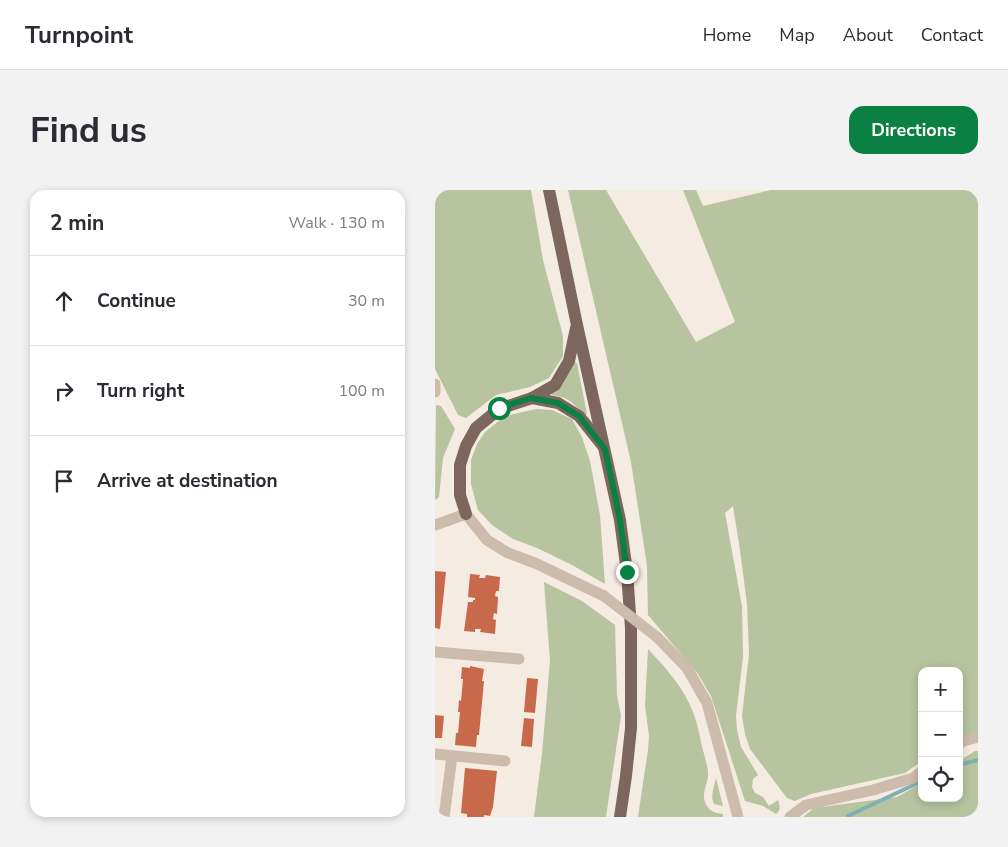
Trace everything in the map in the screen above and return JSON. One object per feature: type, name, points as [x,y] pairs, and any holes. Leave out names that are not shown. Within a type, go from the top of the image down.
[{"type":"main road","points":[[549,190],[620,520],[627,572],[631,628],[631,728],[619,817]]},
{"type":"main road","points":[[466,514],[461,495],[460,466],[466,446],[475,428],[499,408],[531,398],[555,385],[569,361],[577,325]]},
{"type":"main road","points":[[531,398],[558,403],[579,416],[605,449]]},
{"type":"street","points":[[435,384],[435,392]]},
{"type":"street","points":[[435,525],[466,514],[487,540],[507,553],[535,563],[604,596],[657,637],[687,668],[707,703],[737,817]]},
{"type":"street","points":[[435,652],[519,659]]},
{"type":"street","points":[[963,741],[978,737]]},
{"type":"street","points":[[435,754],[505,761]]},
{"type":"street","points":[[444,817],[452,756]]},
{"type":"street","points":[[789,817],[806,805],[873,790],[913,778],[918,775]]},
{"type":"green space","points":[[435,190],[531,190],[543,260],[563,336],[563,356],[549,378],[530,387],[496,395],[466,418],[458,415],[435,369]]},
{"type":"green space","points":[[568,190],[606,190],[696,342],[735,322],[683,190],[696,190],[703,206],[771,190],[978,190],[978,732],[963,736],[963,667],[918,667],[918,764],[905,773],[811,794],[795,801],[787,798],[750,749],[745,734],[742,716],[749,654],[747,604],[733,506],[725,513],[742,606],[743,657],[736,716],[737,730],[741,747],[758,775],[753,779],[752,787],[755,793],[763,797],[769,806],[778,800],[780,806],[776,814],[763,806],[745,801],[711,696],[698,674],[648,615],[647,566],[631,462]]},
{"type":"green space","points":[[574,362],[577,363],[587,414],[584,415],[570,401],[552,395],[552,392],[570,371]]},
{"type":"green space","points":[[436,405],[441,406],[455,429],[443,458],[439,497],[435,500]]},
{"type":"green space","points":[[536,409],[552,410],[572,419],[582,437],[590,461],[600,515],[605,584],[572,565],[513,539],[492,525],[478,510],[471,484],[471,460],[477,444],[485,432],[505,416]]},
{"type":"green space","points":[[544,582],[582,601],[615,625],[617,695],[621,716],[606,817],[534,817],[542,754],[550,660]]},
{"type":"green space","points":[[648,649],[674,679],[689,703],[697,723],[707,768],[705,802],[710,809],[723,814],[723,817],[638,817],[649,736],[645,706]]},
{"type":"green space","points":[[978,751],[978,817],[803,817],[814,808],[897,797],[918,785],[918,802],[963,802],[963,758]]},
{"type":"green space","points":[[716,778],[723,806],[714,804],[712,798]]},
{"type":"building","points":[[435,571],[446,572],[440,629],[435,628]]},
{"type":"building","points":[[470,574],[480,575],[479,578],[485,578],[486,575],[500,577],[499,591],[496,591],[495,596],[498,597],[497,614],[494,613],[493,619],[496,620],[495,634],[480,632],[481,629],[475,629],[475,632],[464,631],[468,602],[475,600],[475,598],[468,597]]},
{"type":"building","points":[[470,666],[484,669],[479,735],[477,735],[476,747],[455,745],[456,733],[458,733],[459,700],[461,701],[463,679],[461,679],[462,667],[470,668]]},
{"type":"building","points":[[527,678],[538,679],[535,713],[524,712]]},
{"type":"building","points":[[435,715],[444,716],[442,738],[435,738]]},
{"type":"building","points":[[524,718],[534,719],[532,747],[521,746]]},
{"type":"building","points":[[465,768],[497,771],[493,807],[490,816],[467,817],[467,814],[461,813]]},
{"type":"waterway","points":[[963,764],[978,760]]},
{"type":"waterway","points":[[848,816],[918,783]]},
{"type":"route","points":[[499,408],[531,398],[558,403],[579,416],[605,449],[620,520],[627,572]]}]
